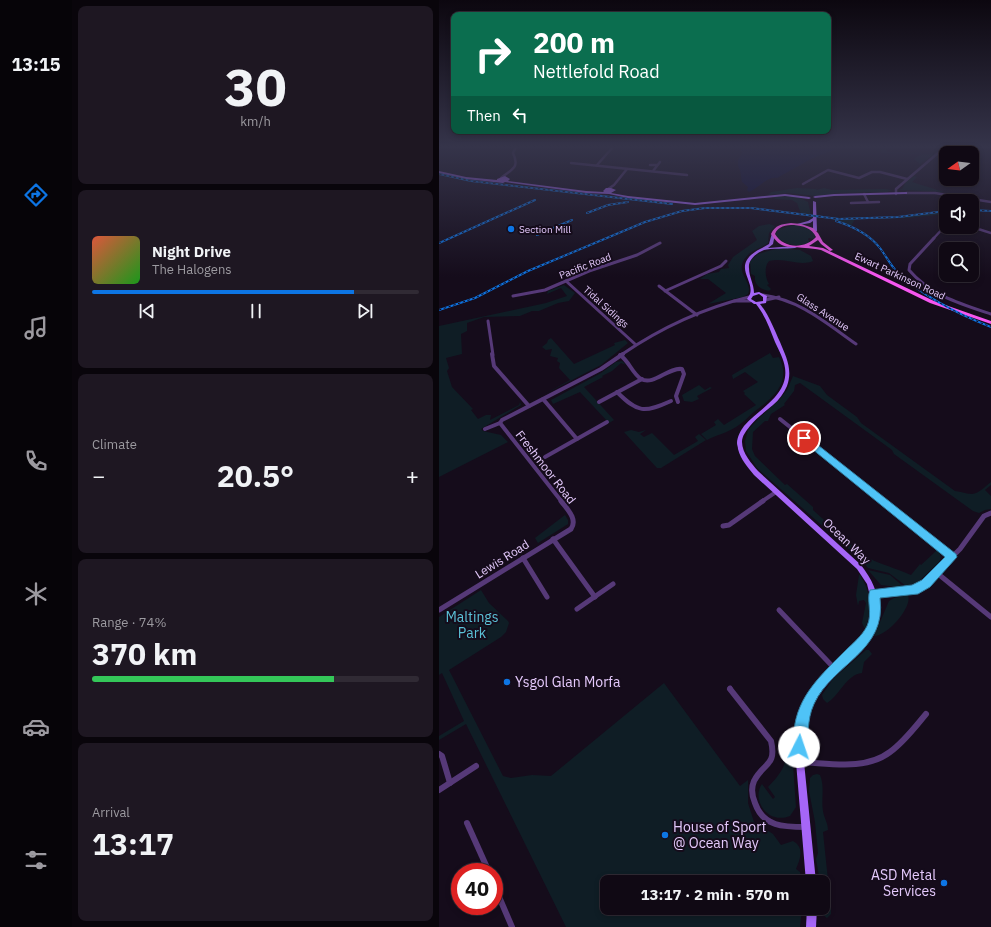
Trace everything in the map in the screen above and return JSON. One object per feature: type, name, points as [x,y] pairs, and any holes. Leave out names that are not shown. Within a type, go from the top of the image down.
[{"type":"main road","points":[[773,234],[774,231],[780,226],[799,224],[815,231]]},
{"type":"main road","name":"Ewart Parkinson Road","points":[[815,231],[821,242],[833,251],[928,296],[991,320]]},
{"type":"main road","name":"Ewart Parkinson Road","points":[[773,234],[775,239],[781,243],[814,247],[932,302],[991,323]]},
{"type":"main road","points":[[801,246],[812,243],[818,237]]},
{"type":"street","points":[[581,190],[597,192],[608,191],[619,194],[695,204],[785,195],[809,198],[864,194],[939,194]]},
{"type":"street","points":[[616,190],[619,194]]},
{"type":"street","points":[[864,194],[868,202]]},
{"type":"street","points":[[809,198],[809,201],[816,201],[839,195]]},
{"type":"street","points":[[815,197],[818,198],[816,201],[814,217],[815,231]]},
{"type":"street","points":[[979,200],[991,202]]},
{"type":"street","points":[[851,202],[879,202]]},
{"type":"street","points":[[799,224],[809,222],[814,217]]},
{"type":"street","points":[[979,229],[991,233]]},
{"type":"street","points":[[939,233],[908,268],[917,279],[948,300],[991,314]]},
{"type":"street","points":[[752,284],[751,297],[757,303],[765,301],[762,294],[752,284],[746,269],[747,261],[755,253],[764,249],[773,242],[773,234]]},
{"type":"street","name":"Pacific Road","points":[[513,296],[542,291],[589,271],[637,255],[660,243]]},
{"type":"street","points":[[764,249],[801,246]]},
{"type":"street","points":[[665,290],[721,266],[726,260]]},
{"type":"street","name":"Tidal Sidings","points":[[566,281],[635,344]]},
{"type":"street","points":[[659,286],[697,315]]},
{"type":"street","points":[[485,429],[500,423],[529,406],[601,369],[635,344],[717,305],[762,294]]},
{"type":"street","name":"Glass Avenue","points":[[762,294],[779,297],[794,302],[856,344]]},
{"type":"street","name":"Glass Avenue","points":[[765,301],[779,297]]},
{"type":"street","name":"Ocean Way","points":[[765,301],[765,313]]},
{"type":"street","name":"Ocean Way","points":[[757,303],[765,313],[786,362],[787,380],[780,395],[745,428],[740,438],[740,448],[748,465],[854,561],[868,579],[874,593],[876,611],[872,628],[862,643],[819,686],[806,706],[800,733],[800,762],[810,875]]},
{"type":"street","points":[[488,321],[494,366],[529,406]]},
{"type":"street","points":[[620,355],[626,359],[642,379]]},
{"type":"street","points":[[599,402],[642,379],[653,379],[674,368],[682,370],[684,374],[676,396],[678,402]]},
{"type":"street","points":[[617,392],[631,406],[639,411],[650,410],[671,401]]},
{"type":"street","points":[[543,399],[577,438]]},
{"type":"street","points":[[781,419],[952,557]]},
{"type":"street","points":[[545,457],[607,422]]},
{"type":"street","name":"Freshmoor Road","points":[[500,423],[500,425],[574,519],[574,525]]},
{"type":"street","points":[[723,526],[729,525],[777,492]]},
{"type":"street","points":[[874,593],[914,590],[926,583],[952,557],[983,516],[991,513]]},
{"type":"street","name":"Lewis Road","points":[[439,610],[574,525]]},
{"type":"street","points":[[553,539],[595,597]]},
{"type":"street","points":[[523,558],[547,596]]},
{"type":"street","points":[[937,573],[991,617]]},
{"type":"street","points":[[577,609],[613,584]]},
{"type":"street","points":[[779,610],[835,669]]},
{"type":"street","points":[[730,688],[771,741],[774,748],[774,758],[771,764],[756,779],[752,789],[757,811],[765,822],[778,827],[806,827]]},
{"type":"street","points":[[800,762],[862,763],[881,759],[893,750],[926,714]]},
{"type":"street","points":[[439,754],[442,756],[449,783]]},
{"type":"street","points":[[439,790],[476,766]]},
{"type":"street","points":[[467,823],[485,863]]},
{"type":"street","points":[[503,906],[512,927]]},
{"type":"street","points":[[811,927],[812,915]]},
{"type":"green space","points":[[782,190],[891,190],[887,192],[838,193],[816,196],[788,193],[768,195],[771,192]]},
{"type":"green space","points":[[905,190],[938,190],[944,192]]},
{"type":"green space","points":[[791,196],[808,202],[811,215],[801,214],[797,203],[792,200],[775,199],[773,197]]},
{"type":"green space","points":[[939,212],[939,215],[907,218],[855,219],[851,226],[829,218],[901,217]]},
{"type":"green space","points":[[769,224],[775,226],[769,233],[768,243],[751,252],[743,262],[742,272],[748,285],[748,294],[743,297],[708,304],[726,293],[708,279],[700,279],[707,274],[719,272],[721,269],[729,268],[728,265],[733,257],[757,240],[752,231],[759,226]]},
{"type":"green space","points":[[796,225],[807,228],[815,235],[814,239],[808,239],[810,243],[791,245],[779,239],[775,235],[778,229]]},
{"type":"green space","points":[[779,248],[800,250],[811,256],[813,261],[803,263],[781,260],[769,261],[766,266],[766,272],[769,284],[767,285],[771,289],[769,291],[760,288],[755,282],[755,276],[751,274],[750,261],[758,254]]},
{"type":"green space","points":[[564,285],[575,293],[569,301],[558,303],[539,311],[532,311],[520,316],[484,317],[467,323],[467,331],[461,334],[462,354],[446,358],[449,368],[447,371],[452,387],[473,409],[471,410],[478,419],[486,415],[491,415],[490,420],[519,405],[520,402],[521,405],[481,429],[483,431],[501,435],[508,442],[439,477],[439,326],[546,303],[567,296],[561,288],[547,294],[548,291]]},
{"type":"green space","points":[[551,338],[574,364],[615,345],[614,343],[625,340],[628,343],[601,365],[545,394],[570,380],[559,368],[560,363],[557,361],[558,358],[550,356],[552,349],[546,350],[542,347]]},
{"type":"green space","points":[[770,353],[773,358],[779,357],[783,374],[782,382],[774,395],[739,425],[707,440],[701,434],[716,425],[714,422],[718,419],[724,425],[756,405],[744,394],[745,393],[743,391],[758,382],[745,372],[733,379],[732,375]]},
{"type":"green space","points":[[622,361],[626,365],[621,363],[612,371],[602,376],[603,377],[584,387],[614,420],[609,423],[580,392],[553,404],[551,400],[601,373],[616,362]]},
{"type":"green space","points":[[793,376],[820,386],[827,395],[857,417],[861,423],[955,491],[974,494],[991,482],[991,485],[985,490],[991,496],[991,509],[979,513],[973,511],[800,383],[795,385],[794,391],[784,404],[785,405],[771,414],[768,421],[765,421],[753,432],[752,449],[755,456],[785,485],[787,484],[813,507],[813,510],[862,553],[877,562],[911,575],[920,564],[921,565],[936,551],[936,548],[940,556],[939,562],[918,582],[906,586],[889,573],[868,568],[861,560],[757,468],[746,451],[745,441],[748,430],[779,400],[787,390]]},
{"type":"green space","points":[[699,385],[705,390],[710,387],[712,388],[697,396],[699,399],[692,402],[684,401],[682,395]]},
{"type":"green space","points":[[631,430],[639,432],[646,430],[640,434],[644,437],[652,433],[674,455],[698,441],[695,437],[699,434],[706,440],[661,468],[657,468],[624,432]]},
{"type":"green space","points":[[565,515],[568,520],[568,524],[538,543],[535,538]]},
{"type":"green space","points":[[868,570],[890,575],[905,588],[881,585]]},
{"type":"green space","points":[[859,575],[867,588],[870,601],[868,622],[865,629],[862,623],[866,603],[864,600],[859,601],[858,606],[856,595]]},
{"type":"green space","name":"Maltings Park","points":[[481,590],[489,603],[509,623],[506,632],[501,637],[449,670],[503,776],[511,778],[532,775],[551,776],[664,683],[740,786],[748,780],[748,803],[754,822],[773,834],[781,845],[793,841],[797,844],[800,850],[801,854],[796,869],[800,872],[801,875],[600,875],[600,915],[801,915],[800,927],[566,927],[466,724],[439,740],[439,736],[464,721],[442,673],[439,675],[439,617]]},
{"type":"green space","points":[[908,595],[909,600],[907,606],[898,620],[879,635],[874,636],[889,601],[894,598]]},
{"type":"green space","points":[[866,650],[869,650],[872,654],[864,662],[862,673],[857,674],[847,681],[835,696],[827,703],[823,699],[822,695],[833,679]]},
{"type":"green space","points":[[791,736],[796,807],[790,816],[782,818],[774,817],[763,809],[760,803],[759,790],[762,784],[773,799],[775,797],[768,787],[783,768],[785,757],[782,744]]},
{"type":"green space","points":[[813,775],[820,775],[823,788],[823,811],[828,827],[828,830],[823,832],[827,875],[819,875],[816,859],[818,853],[815,822],[809,791],[810,778]]},
{"type":"green space","points":[[830,899],[831,909],[830,915]]},
{"type":"green space","points":[[823,915],[830,915],[827,918]]},
{"type":"railway","points":[[552,190],[672,204]]},
{"type":"railway","points":[[439,243],[535,200]]},
{"type":"railway","points":[[587,213],[608,205],[628,202]]},
{"type":"railway","points":[[439,310],[475,298],[528,271],[645,222],[682,211],[705,208],[751,208],[839,219],[898,217],[939,212]]},
{"type":"railway","points":[[979,210],[991,211]]},
{"type":"railway","points":[[537,235],[572,220]]},
{"type":"railway","points":[[836,221],[854,228],[876,243],[898,273],[919,290],[954,311],[991,327]]},
{"type":"place","name":"Section Mill","points":[[511,229]]},
{"type":"place","name":"Ysgol Glan Morfa","points":[[507,682]]},
{"type":"place","name":"House of Sport @ Ocean Way","points":[[665,835]]},
{"type":"place","name":"ASD Metal Services","points":[[944,883]]},
{"type":"route","points":[[799,747],[801,722],[806,706],[814,692],[824,680],[862,643],[872,628],[876,611],[874,593],[908,592],[914,590],[926,583],[952,557],[804,438]]}]
